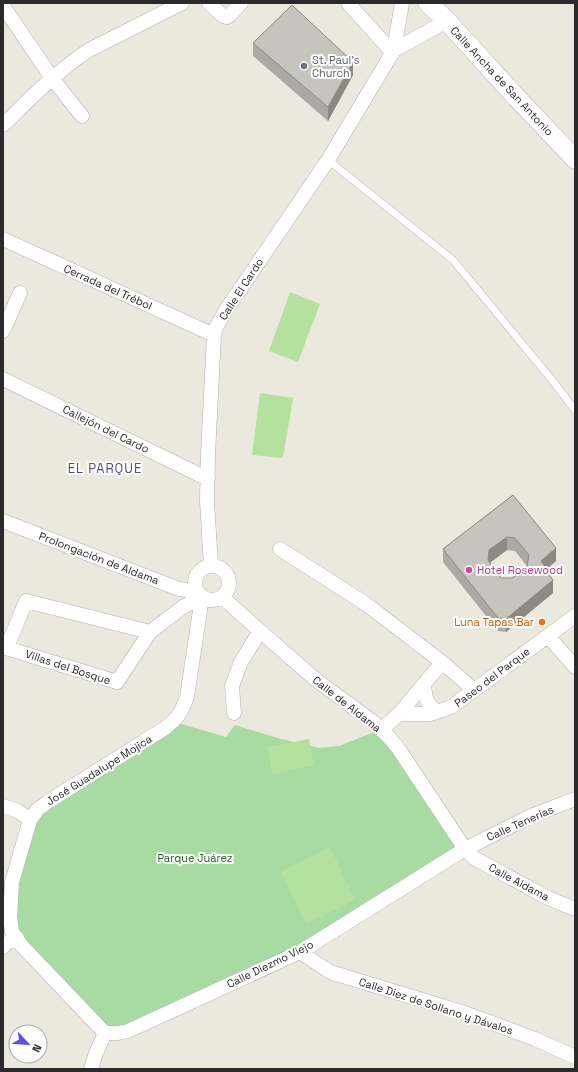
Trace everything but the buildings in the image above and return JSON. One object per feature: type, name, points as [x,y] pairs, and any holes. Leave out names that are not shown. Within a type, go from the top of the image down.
[{"type":"main road","name":"Calle Ancha de San Antonio","points":[[428,3],[447,21],[575,159]]},
{"type":"street","points":[[3,125],[52,78],[89,50],[182,3]]},
{"type":"street","points":[[209,3],[223,16],[227,17],[241,3]]},
{"type":"street","points":[[348,3],[393,51],[447,21]]},
{"type":"street","name":"Calle El Cardo","points":[[211,566],[207,501],[215,329],[226,310],[328,160],[393,51],[402,3]]},
{"type":"street","points":[[3,6],[52,78],[82,116]]},
{"type":"street","name":"Cerrada del Trébol","points":[[3,239],[214,335]]},
{"type":"street","points":[[3,331],[20,293]]},
{"type":"street","name":"Callejón del Cardo","points":[[3,379],[208,479]]},
{"type":"street","name":"Prolongación de Aldama","points":[[3,521],[179,589],[200,595]]},
{"type":"street","points":[[280,549],[366,604],[443,663],[474,690]]},
{"type":"street","points":[[211,566],[216,566],[223,570],[229,579],[226,593],[216,600],[210,600],[200,595],[195,584],[197,576],[202,569],[211,566]]},
{"type":"street","points":[[5,647],[26,601],[150,632],[200,595]]},
{"type":"street","name":"José Guadalupe Mojica","points":[[105,1033],[22,946],[12,932],[10,917],[12,882],[30,820],[37,810],[49,800],[165,728],[176,719],[187,697],[200,595]]},
{"type":"street","name":"Calle de Aldama","points":[[222,596],[315,679],[373,722],[381,730],[398,748],[465,849]]},
{"type":"street","name":"Paseo del Parque","points":[[399,714],[431,714],[451,708],[575,616]]},
{"type":"street","points":[[234,713],[232,686],[241,662],[260,631]]},
{"type":"street","name":"Villas del Bosque","points":[[5,647],[118,682],[150,632]]},
{"type":"street","points":[[548,636],[575,667]]},
{"type":"street","points":[[381,730],[399,714],[443,663]]},
{"type":"street","points":[[424,684],[424,697],[428,704],[436,712]]},
{"type":"street","name":"Calle Tenerías","points":[[465,849],[531,816],[575,799]]},
{"type":"street","points":[[3,806],[18,811],[30,820]]},
{"type":"street","name":"Calle Aldama","points":[[465,849],[474,858],[548,898],[575,909]]},
{"type":"street","name":"Calle Diezmo Viejo","points":[[105,1033],[128,1031],[300,952],[465,849]]},
{"type":"street","points":[[3,948],[6,944],[17,938]]},
{"type":"street","name":"Calle Diez de Sollano y Dávalos","points":[[300,952],[330,972],[465,1013],[535,1039],[575,1057]]},
{"type":"street","points":[[91,1069],[105,1033]]},
{"type":"lane","points":[[328,160],[454,260],[575,410]]},
{"type":"green space","points":[[290,292],[320,304],[298,362],[269,351]]},
{"type":"green space","points":[[260,393],[293,398],[283,458],[252,455]]},
{"type":"green space","name":"Parque Juárez","points":[[178,723],[226,737],[235,725],[281,739],[319,748],[339,746],[377,731],[458,846],[302,945],[118,1030],[104,1026],[21,938],[14,917],[16,884],[37,813]]},
{"type":"green space","points":[[309,739],[314,765],[272,774],[267,747]]},
{"type":"green space","points":[[330,847],[355,900],[306,924],[281,872]]},
{"type":"place","name":"St. Paul's Church","points":[[304,66]]},
{"type":"place","name":"Hotel Rosewood","points":[[469,570]]},
{"type":"place","name":"Luna Tapas Bar","points":[[542,622]]},
{"type":"district","name":"EL PARQUE","points":[[105,468]]}]
